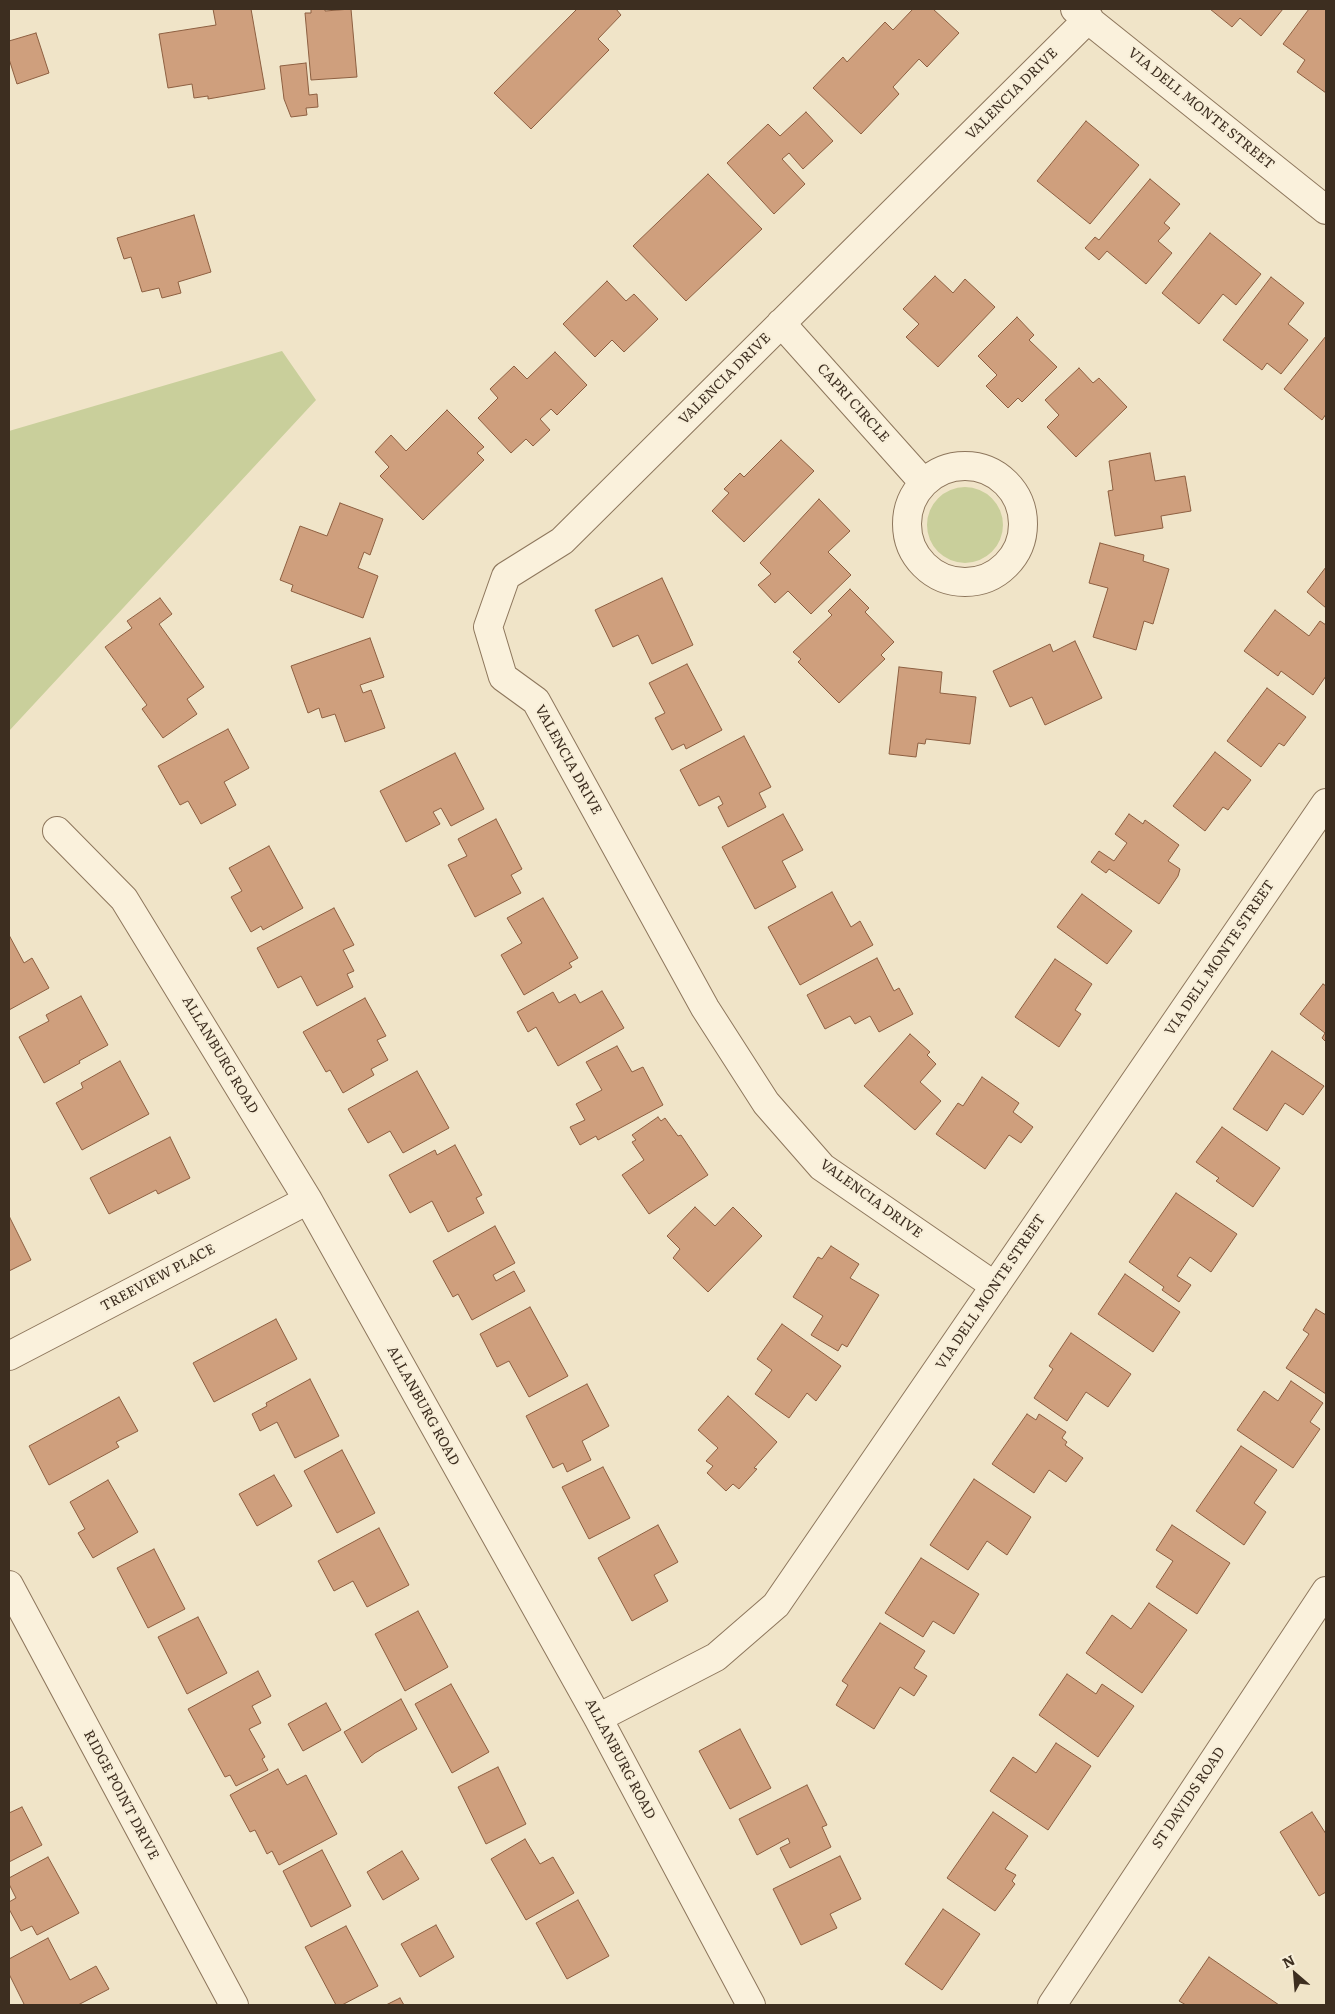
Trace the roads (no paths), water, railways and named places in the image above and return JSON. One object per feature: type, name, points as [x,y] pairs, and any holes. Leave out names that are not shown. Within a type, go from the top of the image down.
[{"type":"street","name":"VIA DELL MONTE STREET","points":[[1082,13],[1326,210]]},
{"type":"street","name":"VALENCIA DRIVE","points":[[995,1286],[822,1168],[766,1103],[705,1008],[536,701],[503,677],[488,627],[506,576],[562,541],[781,323],[1082,13]]},
{"type":"street","name":"CAPRI CIRCLE","points":[[781,323],[924,483]]},
{"type":"street","points":[[960,466],[980,468],[999,477],[1013,491],[1022,509],[1024,529],[1019,548],[1008,564],[991,577],[971,582],[951,581],[932,573],[918,558],[909,540],[907,520],[913,500],[924,483],[941,472],[960,466]]},
{"type":"street","name":"VIA DELL MONTE STREET","points":[[598,1718],[716,1657],[776,1605],[1326,803]]},
{"type":"street","name":"ALLANBURG ROAD","points":[[57,831],[124,899],[308,1200],[598,1718],[751,2005]]},
{"type":"street","name":"TREEVIEW PLACE","points":[[9,1356],[308,1200]]},
{"type":"street","name":"RIDGE POINT DRIVE","points":[[9,1585],[234,2005]]},
{"type":"street","name":"ST DAVIDS ROAD","points":[[1052,2005],[1326,1591]]}]
